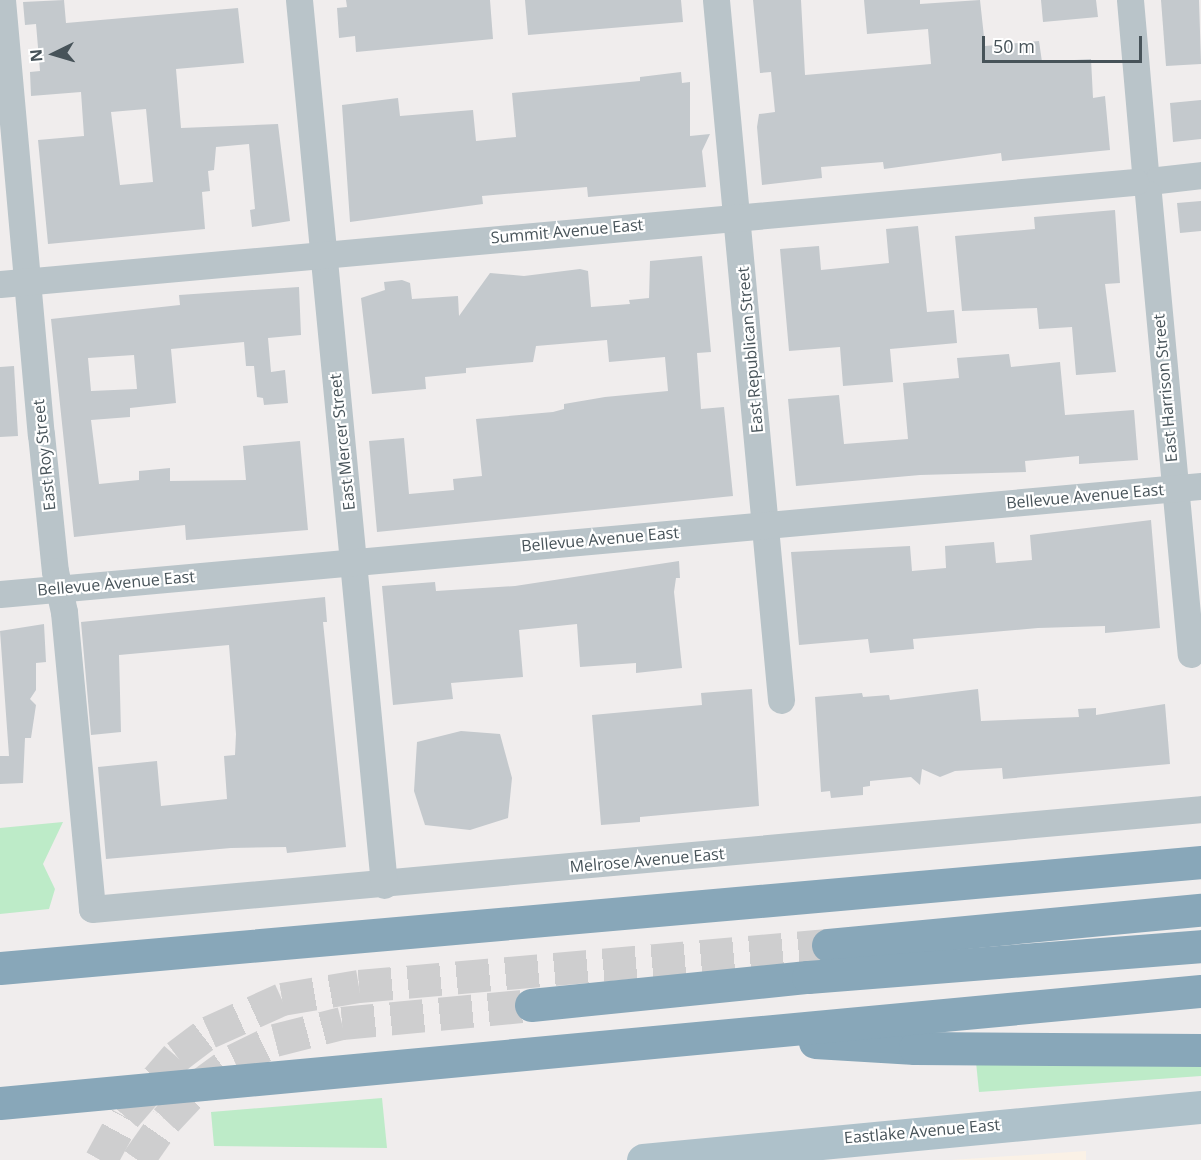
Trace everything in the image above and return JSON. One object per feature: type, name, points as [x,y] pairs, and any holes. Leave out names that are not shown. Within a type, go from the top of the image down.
[{"type":"highway","points":[[0,968],[1201,862]]},
{"type":"highway","points":[[828,945],[1201,910]]},
{"type":"highway","points":[[531,1005],[808,977],[1201,946]]},
{"type":"highway","points":[[0,1092],[1201,982]]},
{"type":"highway","points":[[0,1103],[1201,991]]},
{"type":"highway","points":[[1028,998],[1201,1009]]},
{"type":"highway","points":[[705,1036],[915,1048],[1201,1050]]},
{"type":"main road","name":"Eastlake Avenue East","points":[[643,1160],[820,1150],[1201,1107]]},
{"type":"street","name":"East Roy Street","points":[[2,0],[27,282],[92,909]]},
{"type":"street","name":"East Mercer Street","points":[[300,0],[384,885]]},
{"type":"street","name":"East Republican Street","points":[[716,0],[781,699]]},
{"type":"street","name":"East Harrison Street","points":[[1130,0],[1191,654]]},
{"type":"street","name":"Summit Avenue East","points":[[0,284],[1201,175]]},
{"type":"street","name":"Bellevue Avenue East","points":[[0,594],[1201,486]]},
{"type":"street","name":"Melrose Avenue East","points":[[92,909],[384,885],[1201,808]]},
{"type":"shaded area","points":[[1086,1151],[1086,1160],[951,1160]]},
{"type":"green space","points":[[63,822],[43,864],[55,889],[49,909],[0,914],[0,828]]},
{"type":"green space","points":[[976,1062],[1201,1063],[1201,1076],[979,1092]]},
{"type":"green space","points":[[382,1098],[387,1148],[214,1146],[211,1112]]},
{"type":"building","points":[[64,0],[66,23],[238,8],[244,63],[176,69],[181,128],[278,124],[290,221],[252,227],[250,210],[255,209],[249,144],[216,147],[214,170],[208,171],[210,191],[202,192],[205,229],[48,244],[38,140],[84,136],[81,92],[31,96],[30,72],[40,71],[36,24],[25,25],[23,2]],"holes":[[[146,109],[153,182],[120,185],[111,112]]]},
{"type":"building","points":[[346,0],[490,0],[493,39],[356,52],[355,36],[339,38],[337,8],[347,7]]},
{"type":"building","points":[[525,0],[681,0],[683,22],[528,35]]},
{"type":"building","points":[[753,0],[801,0],[805,75],[931,64],[928,29],[867,34],[864,0],[920,0],[920,4],[980,0],[985,46],[1039,41],[1042,62],[1091,59],[1093,98],[1105,96],[1110,150],[1002,161],[1001,153],[884,169],[883,162],[821,167],[822,178],[762,185],[757,127],[759,114],[775,112],[771,72],[760,73]]},
{"type":"building","points":[[1041,0],[1096,0],[1098,17],[1043,22]]},
{"type":"building","points":[[1161,0],[1199,0],[1201,64],[1166,66]]},
{"type":"building","points":[[681,72],[682,83],[690,82],[690,136],[710,134],[702,151],[706,187],[588,197],[587,187],[482,196],[483,204],[350,222],[342,105],[398,98],[400,116],[473,110],[476,141],[516,137],[512,93],[640,81],[640,77]]},
{"type":"building","points":[[1201,100],[1201,139],[1173,142],[1170,103]]},
{"type":"building","points":[[1201,201],[1201,231],[1180,233],[1177,203]]},
{"type":"building","points":[[1115,210],[1120,283],[1105,284],[1116,372],[1076,375],[1072,327],[1039,329],[1037,308],[962,311],[955,236],[1035,229],[1034,217]]},
{"type":"building","points":[[918,226],[927,312],[954,310],[957,343],[890,349],[893,382],[843,386],[840,347],[789,351],[780,249],[819,246],[821,270],[889,263],[886,229]]},
{"type":"building","points":[[702,256],[711,352],[697,353],[701,409],[724,407],[733,496],[377,532],[369,441],[404,438],[409,494],[454,490],[453,479],[482,476],[476,419],[553,412],[564,409],[564,404],[605,397],[668,391],[665,357],[609,362],[607,340],[536,346],[533,362],[466,368],[466,373],[425,377],[426,389],[372,394],[361,298],[385,290],[384,282],[402,280],[410,283],[412,299],[458,296],[459,316],[490,273],[524,276],[580,269],[588,271],[591,307],[630,304],[629,300],[649,298],[650,261]]},
{"type":"building","points":[[299,287],[301,335],[268,338],[271,372],[285,370],[288,403],[264,405],[263,398],[257,397],[254,366],[246,366],[244,342],[171,349],[176,403],[130,408],[130,417],[91,420],[99,484],[139,480],[139,471],[170,468],[170,481],[246,480],[243,446],[300,441],[308,530],[186,540],[185,525],[74,537],[51,319],[180,305],[179,295]],"holes":[[[134,355],[137,389],[91,391],[88,358]]]},
{"type":"building","points":[[1009,354],[1011,367],[1060,362],[1065,415],[1134,410],[1138,460],[1079,464],[1079,456],[1025,461],[1026,472],[920,475],[796,486],[788,399],[839,395],[844,444],[908,439],[903,383],[959,378],[957,358]]},
{"type":"building","points":[[14,366],[18,436],[0,437],[0,367]]},
{"type":"building","points":[[1151,520],[1160,628],[1105,633],[1105,626],[1038,628],[913,639],[914,649],[870,653],[868,639],[799,645],[791,552],[910,546],[912,571],[946,568],[945,546],[994,542],[996,563],[1032,560],[1030,535]]},
{"type":"building","points":[[679,561],[680,578],[676,578],[674,592],[682,668],[636,673],[636,663],[580,667],[577,624],[519,630],[523,677],[451,683],[453,699],[393,705],[382,586],[435,582],[436,591],[515,586]]},
{"type":"building","points":[[325,597],[327,622],[323,622],[346,847],[287,853],[286,847],[231,848],[106,859],[98,767],[157,761],[161,806],[227,799],[224,756],[235,755],[236,734],[229,645],[119,655],[121,732],[91,735],[81,622]]},
{"type":"building","points":[[44,624],[46,662],[36,663],[36,690],[30,699],[36,705],[31,738],[25,738],[23,783],[0,784],[0,756],[9,756],[0,631]]},
{"type":"building","points":[[752,689],[759,806],[640,817],[640,822],[601,825],[592,715],[702,705],[701,693]]},
{"type":"building","points":[[978,689],[981,721],[1079,717],[1078,709],[1096,708],[1096,715],[1165,704],[1170,764],[1003,779],[1002,768],[955,771],[940,777],[922,769],[920,785],[911,777],[870,781],[870,786],[863,787],[863,795],[831,798],[830,791],[821,792],[815,697],[862,693],[863,697],[889,695],[890,700]]},
{"type":"building","points":[[461,731],[500,734],[512,778],[508,818],[470,830],[425,825],[414,791],[417,742]]},
{"type":"tunnel","points":[[101,1160],[125,1116],[177,1056],[209,1032],[282,999],[359,986],[828,945]]},
{"type":"tunnel","points":[[138,1160],[166,1120],[197,1087],[234,1060],[275,1040],[342,1023],[531,1005]]}]
